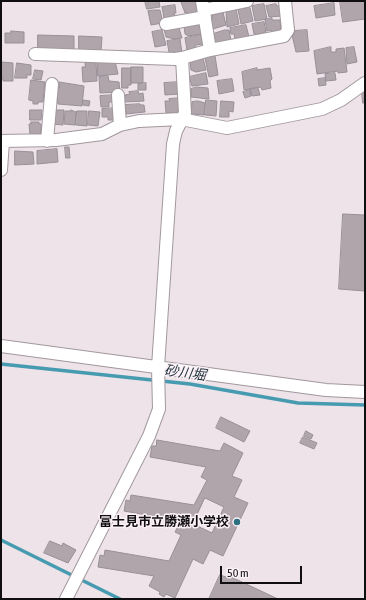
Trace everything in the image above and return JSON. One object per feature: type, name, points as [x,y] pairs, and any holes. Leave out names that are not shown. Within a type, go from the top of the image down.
[{"type":"street","points":[[166,24],[203,9],[247,1]]},
{"type":"street","points":[[35,54],[182,58],[210,50],[284,36],[288,30],[286,1]]},
{"type":"street","points":[[203,9],[210,50]]},
{"type":"street","points":[[66,599],[149,436],[159,409],[158,367],[173,144],[176,131],[185,113],[182,58]]},
{"type":"street","points":[[1,170],[2,141],[47,141],[102,134],[120,125],[139,121],[181,119],[227,128],[322,109],[342,100],[365,83]]},
{"type":"street","points":[[47,141],[52,84]]},
{"type":"street","points":[[118,95],[120,125]]},
{"type":"street","points":[[1,346],[326,390],[365,392]]},
{"type":"building","points":[[145,1],[159,1],[160,7],[147,9]]},
{"type":"building","points":[[197,1],[198,10],[196,10],[196,13],[188,15],[187,12],[185,13],[181,2]]},
{"type":"building","points":[[340,1],[365,1],[365,19],[343,22]]},
{"type":"building","points":[[334,3],[335,15],[316,18],[314,6]]},
{"type":"building","points":[[264,4],[267,19],[255,21],[252,6]]},
{"type":"building","points":[[276,4],[277,6],[281,6],[282,16],[269,17],[266,6]]},
{"type":"building","points":[[175,5],[175,17],[164,18],[162,7]]},
{"type":"building","points":[[250,8],[253,21],[241,24],[238,10]]},
{"type":"building","points":[[236,9],[239,24],[227,27],[226,11]]},
{"type":"building","points":[[160,10],[163,23],[151,25],[148,11]]},
{"type":"building","points":[[223,12],[226,25],[213,29],[209,22],[212,21],[212,15]]},
{"type":"building","points":[[272,18],[272,20],[280,20],[281,31],[272,33],[271,30],[267,31],[265,20]]},
{"type":"building","points":[[264,22],[266,32],[256,36],[256,34],[254,34],[252,24]]},
{"type":"building","points":[[199,23],[202,34],[188,36],[185,34],[184,26]]},
{"type":"building","points":[[246,25],[249,37],[235,39],[234,34],[231,34],[230,28]]},
{"type":"building","points":[[179,28],[182,38],[174,39],[166,37],[164,29]]},
{"type":"building","points":[[162,30],[166,45],[155,47],[152,32]]},
{"type":"building","points":[[229,30],[231,40],[216,43],[214,42],[213,34]]},
{"type":"building","points":[[307,30],[309,51],[296,52],[292,35],[294,35],[294,31]]},
{"type":"building","points":[[11,31],[24,32],[24,43],[5,43],[5,33],[11,33]]},
{"type":"building","points":[[38,35],[74,36],[74,50],[38,49]]},
{"type":"building","points":[[201,35],[203,44],[196,45],[194,49],[187,50],[185,38]]},
{"type":"building","points":[[79,36],[102,37],[101,51],[79,50]]},
{"type":"building","points":[[180,39],[182,53],[174,54],[169,52],[167,41]]},
{"type":"building","points":[[331,47],[331,52],[336,52],[336,49],[344,48],[347,72],[338,73],[338,71],[317,74],[314,51]]},
{"type":"building","points":[[354,47],[357,62],[347,64],[346,48]]},
{"type":"building","points":[[215,56],[218,75],[209,77],[205,58]]},
{"type":"building","points":[[85,58],[91,58],[91,62],[96,62],[97,81],[83,82],[82,67],[85,67]]},
{"type":"building","points":[[203,58],[206,70],[196,72],[191,70],[190,62]]},
{"type":"building","points":[[98,61],[115,61],[118,74],[98,76]]},
{"type":"building","points":[[1,62],[13,63],[13,81],[3,81],[3,79],[1,79]]},
{"type":"building","points":[[17,63],[31,65],[31,75],[27,75],[27,78],[15,78]]},
{"type":"building","points":[[131,67],[143,67],[143,83],[131,83]]},
{"type":"building","points":[[122,68],[131,68],[131,85],[128,85],[128,88],[122,88]]},
{"type":"building","points":[[257,68],[257,70],[270,68],[272,79],[270,81],[271,88],[262,90],[261,87],[244,90],[242,72]]},
{"type":"building","points":[[35,70],[43,71],[41,80],[33,79]]},
{"type":"building","points":[[206,73],[208,84],[192,86],[189,77]]},
{"type":"building","points":[[335,73],[336,80],[326,81],[325,74]]},
{"type":"building","points":[[108,76],[109,81],[119,82],[120,92],[100,93],[99,77]]},
{"type":"building","points":[[325,78],[326,85],[319,86],[318,79]]},
{"type":"building","points":[[232,79],[234,91],[219,94],[217,81]]},
{"type":"building","points":[[31,80],[45,82],[43,102],[33,104],[33,101],[29,100]]},
{"type":"building","points":[[59,82],[84,86],[82,106],[58,104],[56,88],[59,88]]},
{"type":"building","points":[[179,82],[179,94],[165,95],[164,83]]},
{"type":"building","points":[[146,83],[146,90],[138,90],[138,84]]},
{"type":"building","points":[[197,87],[208,88],[209,99],[191,97],[191,89]]},
{"type":"building","points":[[258,88],[260,95],[252,96],[250,89]]},
{"type":"building","points":[[250,90],[251,96],[245,98],[243,92]]},
{"type":"building","points":[[138,91],[139,94],[143,93],[144,101],[124,102],[125,95],[130,94],[129,92]]},
{"type":"building","points":[[362,91],[365,91],[365,103],[363,103]]},
{"type":"building","points":[[114,95],[115,102],[109,102],[109,107],[101,107],[100,96]]},
{"type":"building","points":[[180,98],[181,110],[177,111],[178,113],[166,113],[165,101]]},
{"type":"building","points":[[83,100],[90,101],[89,106],[83,105]]},
{"type":"building","points":[[206,100],[217,101],[216,116],[205,115]]},
{"type":"building","points":[[198,101],[205,103],[204,115],[191,114],[192,102]]},
{"type":"building","points":[[221,101],[234,102],[233,112],[229,111],[229,117],[220,117]]},
{"type":"building","points":[[125,105],[144,105],[145,112],[126,114]]},
{"type":"building","points":[[116,108],[114,120],[108,120],[108,117],[102,117],[102,109]]},
{"type":"building","points":[[30,110],[42,110],[41,120],[30,120]]},
{"type":"building","points":[[54,110],[64,110],[63,125],[52,124]]},
{"type":"building","points":[[71,110],[76,112],[75,125],[64,124],[65,111]]},
{"type":"building","points":[[77,111],[87,111],[87,126],[76,125]]},
{"type":"building","points":[[89,111],[100,112],[98,126],[88,125]]},
{"type":"building","points":[[31,122],[39,122],[39,124],[41,124],[41,134],[30,135],[29,124],[31,124]]},
{"type":"building","points":[[65,147],[69,147],[70,158],[66,158]]},
{"type":"building","points":[[57,149],[58,162],[37,164],[37,151]]},
{"type":"building","points":[[15,151],[33,152],[34,164],[15,165]]},
{"type":"building","points":[[343,214],[365,215],[365,291],[339,289]]},
{"type":"building","points":[[221,417],[250,431],[244,442],[216,428]]},
{"type":"building","points":[[306,431],[313,435],[311,439],[304,436]]},
{"type":"building","points":[[303,437],[317,443],[314,449],[300,443]]},
{"type":"building","points":[[157,440],[220,451],[224,443],[243,453],[232,476],[242,480],[234,497],[248,503],[223,556],[210,550],[203,564],[193,559],[175,598],[166,594],[164,597],[159,594],[160,592],[149,586],[154,576],[98,567],[100,555],[104,556],[105,550],[169,561],[181,535],[175,532],[181,521],[124,511],[126,500],[130,501],[131,495],[194,505],[207,480],[201,477],[206,467],[150,457],[152,446],[156,446]],"holes":[[[205,498],[224,507],[212,533],[193,524]]]},
{"type":"building","points":[[50,541],[62,546],[63,543],[76,550],[68,563],[44,553]]},
{"type":"building","points":[[220,575],[226,577],[227,575],[278,599],[209,599]]},
{"type":"waterway","name":"砂川堀","points":[[1,364],[190,384],[298,403],[365,405]]},
{"type":"waterway","points":[[1,540],[120,599]]},
{"type":"place","name":"富士見市立勝瀬小学校","points":[[237,522]]}]
